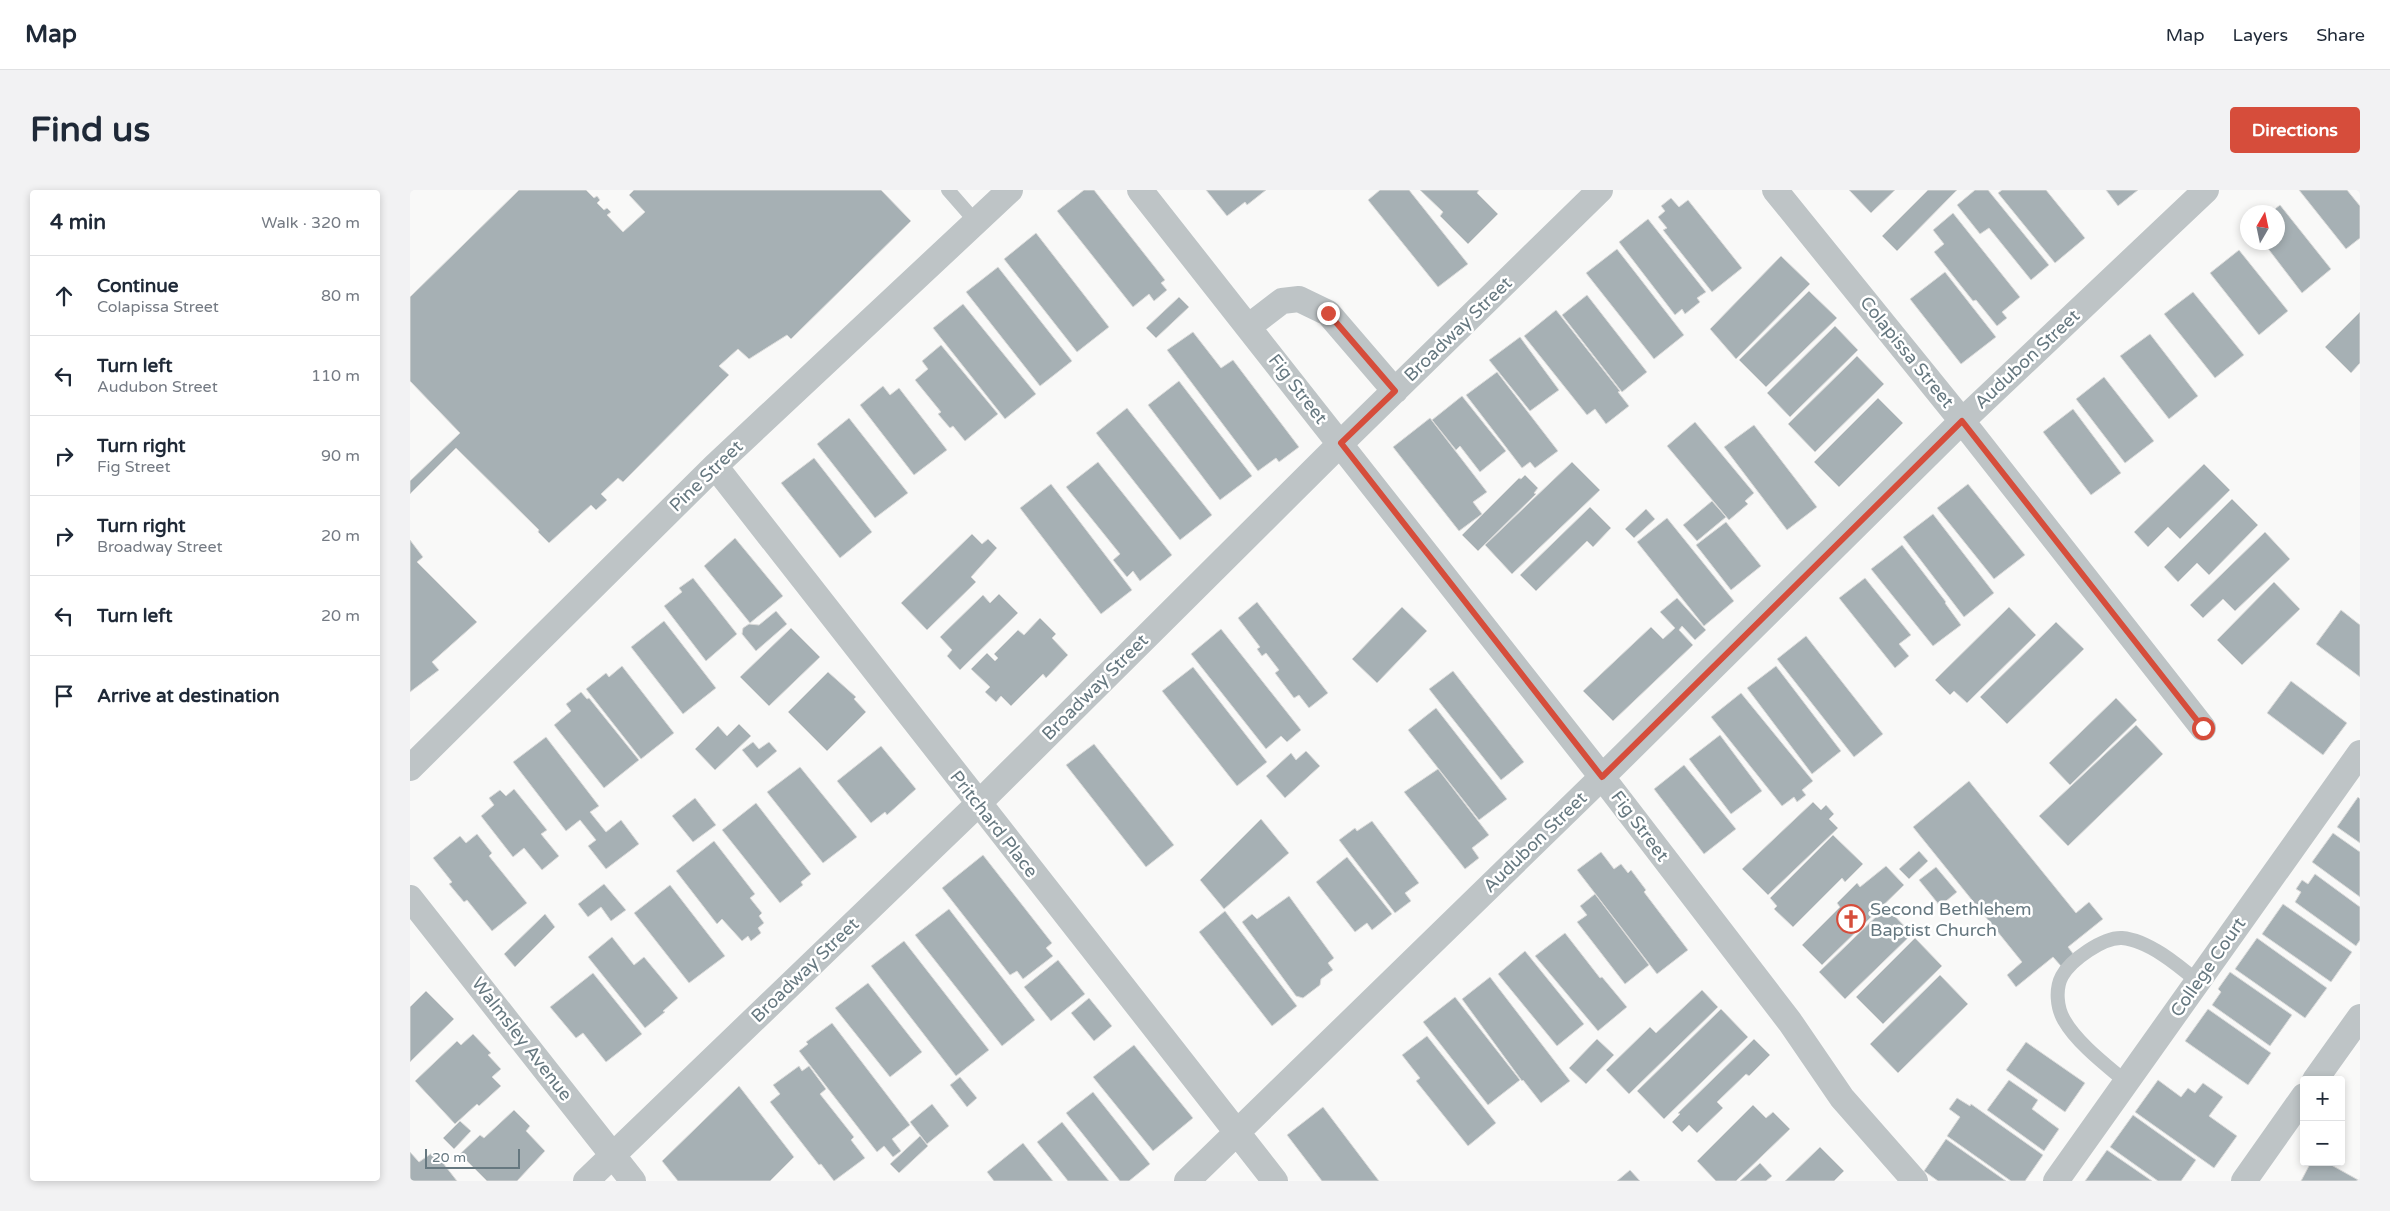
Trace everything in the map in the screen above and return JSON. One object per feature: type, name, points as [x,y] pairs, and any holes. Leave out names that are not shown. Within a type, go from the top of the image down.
[{"type":"street","name":"Pine Street","points":[[410,768],[715,466],[1010,190]]},
{"type":"street","name":"Fig Street","points":[[1140,190],[1602,777],[1790,1022],[1842,1098],[1916,1181]]},
{"type":"street","name":"Broadway Street","points":[[586,1181],[978,804],[1341,443],[1600,190]]},
{"type":"street","name":"Colapissa Street","points":[[1775,190],[1962,421],[2203,728]]},
{"type":"street","name":"Audubon Street","points":[[1187,1181],[1602,777],[1962,421],[2206,190]]},
{"type":"street","points":[[1248,326],[1282,301],[1299,300],[1328,313],[1395,391]]},
{"type":"street","name":"Pritchard Place","points":[[715,466],[1275,1181]]},
{"type":"street","name":"College Court","points":[[2056,1181],[2360,753]]},
{"type":"street","name":"Walmsley Avenue","points":[[410,898],[633,1181]]},
{"type":"street","points":[[2318,1076],[2360,1017]]},
{"type":"street","points":[[2244,1181],[2300,1102]]},
{"type":"lane","points":[[948,190],[976,222]]},
{"type":"lane","points":[[2126,1082],[2094,1055],[2064,1020],[2057,994],[2062,976],[2076,960],[2089,950],[2121,938],[2139,943],[2170,958],[2197,981]]},
{"type":"building","points":[[519,190],[586,190],[594,198],[597,196],[600,200],[597,203],[604,210],[607,208],[611,212],[607,215],[623,232],[645,212],[629,195],[634,190],[881,190],[911,221],[791,339],[787,335],[749,359],[738,349],[719,366],[729,375],[623,482],[618,478],[601,494],[607,500],[596,510],[591,505],[549,543],[538,532],[539,530],[456,448],[410,494],[410,481],[460,433],[410,381],[410,297]]},
{"type":"building","points":[[1084,190],[1094,190],[1165,280],[1161,283],[1167,290],[1154,301],[1149,294],[1133,307],[1057,211]]},
{"type":"building","points":[[1206,190],[1266,190],[1247,205],[1245,202],[1227,216]]},
{"type":"building","points":[[1380,190],[1409,190],[1468,264],[1438,287],[1368,200]]},
{"type":"building","points":[[1420,190],[1479,190],[1477,193],[1498,214],[1468,244],[1440,216],[1443,212]]},
{"type":"building","points":[[1849,190],[1895,190],[1871,213]]},
{"type":"building","points":[[1928,190],[1957,190],[1897,251],[1882,236]]},
{"type":"building","points":[[1975,190],[1988,190],[2049,265],[2031,280],[1989,228],[1980,234],[1957,205]]},
{"type":"building","points":[[2002,190],[2046,190],[2085,238],[2055,263],[1998,193]]},
{"type":"building","points":[[2106,190],[2138,190],[2118,206]]},
{"type":"building","points":[[2299,190],[2347,190],[2360,206],[2360,238],[2346,249]]},
{"type":"building","points":[[1671,198],[1679,207],[1688,200],[1742,268],[1712,292],[1663,230],[1667,228],[1658,217],[1665,211],[1661,206]]},
{"type":"building","points":[[2285,211],[2331,269],[2302,293],[2269,250],[2285,250]]},
{"type":"building","points":[[1953,213],[2020,297],[2002,312],[2007,318],[1997,326],[1976,300],[1973,301],[1934,252],[1944,244],[1933,230]]},
{"type":"building","points":[[1648,219],[1706,292],[1697,298],[1700,302],[1685,314],[1682,309],[1675,315],[1619,242]]},
{"type":"building","points":[[1036,233],[1109,327],[1077,352],[1004,259]]},
{"type":"building","points":[[1617,249],[1684,335],[1654,359],[1586,273]]},
{"type":"building","points":[[2239,250],[2288,311],[2259,335],[2210,273]]},
{"type":"building","points":[[1781,256],[1810,284],[1736,359],[1710,329]]},
{"type":"building","points":[[998,267],[1072,361],[1040,386],[966,292]]},
{"type":"building","points":[[1945,272],[1996,337],[1961,364],[1910,299]]},
{"type":"building","points":[[1809,291],[1837,318],[1766,387],[1739,360]]},
{"type":"building","points":[[2193,292],[2244,355],[2215,378],[2164,314]]},
{"type":"building","points":[[1587,295],[1647,372],[1622,392],[1562,315]]},
{"type":"building","points":[[1179,297],[1189,307],[1156,338],[1146,328]]},
{"type":"building","points":[[963,304],[1036,394],[1005,419],[933,328]]},
{"type":"building","points":[[1556,310],[1620,391],[1618,392],[1629,406],[1606,424],[1595,409],[1587,415],[1524,336]]},
{"type":"building","points":[[2360,312],[2360,363],[2351,373],[2325,347]]},
{"type":"building","points":[[1835,326],[1858,350],[1790,417],[1767,393]]},
{"type":"building","points":[[1193,332],[1221,368],[1233,360],[1299,447],[1279,462],[1276,458],[1258,471],[1167,350]]},
{"type":"building","points":[[2150,334],[2198,396],[2169,419],[2120,356]]},
{"type":"building","points":[[1520,337],[1559,390],[1530,411],[1489,360]]},
{"type":"building","points":[[941,345],[998,414],[965,441],[953,426],[950,428],[938,414],[941,412],[915,380],[928,369],[922,361]]},
{"type":"building","points":[[1857,356],[1884,384],[1815,452],[1788,424]]},
{"type":"building","points":[[1497,372],[1558,451],[1535,468],[1530,462],[1522,468],[1466,395]]},
{"type":"building","points":[[2104,377],[2154,441],[2125,463],[2076,399]]},
{"type":"building","points":[[1179,381],[1252,476],[1220,500],[1148,405]]},
{"type":"building","points":[[883,386],[890,395],[899,388],[947,450],[914,475],[860,405]]},
{"type":"building","points":[[1462,396],[1506,451],[1480,472],[1460,446],[1456,450],[1432,420]]},
{"type":"building","points":[[1878,398],[1903,423],[1839,487],[1814,462]]},
{"type":"building","points":[[1127,408],[1212,515],[1180,540],[1096,433]]},
{"type":"building","points":[[2073,409],[2121,473],[2091,495],[2043,432]]},
{"type":"building","points":[[849,418],[908,493],[875,518],[817,444]]},
{"type":"building","points":[[1430,418],[1487,492],[1473,502],[1482,514],[1459,531],[1393,447]]},
{"type":"building","points":[[1695,422],[1754,493],[1745,501],[1748,504],[1729,520],[1667,446]]},
{"type":"building","points":[[1754,425],[1817,507],[1787,530],[1724,447]]},
{"type":"building","points":[[814,458],[872,532],[840,558],[781,483]]},
{"type":"building","points":[[1098,462],[1172,555],[1140,581],[1133,571],[1127,577],[1113,560],[1120,554],[1066,487]]},
{"type":"building","points":[[1572,462],[1600,490],[1512,574],[1485,545]]},
{"type":"building","points":[[2204,464],[2230,490],[2180,539],[2168,527],[2148,547],[2134,532]]},
{"type":"building","points":[[1525,475],[1538,488],[1534,493],[1536,494],[1478,551],[1462,535],[1519,478],[1521,479]]},
{"type":"building","points":[[1051,484],[1132,590],[1101,614],[1020,508]]},
{"type":"building","points":[[1968,484],[2025,555],[1994,579],[1937,508]]},
{"type":"building","points":[[2232,499],[2258,525],[2209,575],[2197,563],[2178,582],[2164,567]]},
{"type":"building","points":[[1712,501],[1726,517],[1697,541],[1683,525]]},
{"type":"building","points":[[1590,507],[1611,528],[1593,547],[1587,541],[1536,591],[1520,575]]},
{"type":"building","points":[[1646,509],[1655,519],[1634,538],[1625,529]]},
{"type":"building","points":[[1933,514],[1994,593],[1964,617],[1903,537]]},
{"type":"building","points":[[1667,518],[1734,601],[1704,626],[1637,542]]},
{"type":"building","points":[[1726,522],[1761,566],[1731,590],[1696,545]]},
{"type":"building","points":[[2265,532],[2290,559],[2235,611],[2223,599],[2203,618],[2190,605]]},
{"type":"building","points":[[972,534],[982,544],[988,539],[997,548],[971,577],[976,582],[927,630],[901,603]]},
{"type":"building","points":[[735,538],[783,596],[750,623],[704,566]]},
{"type":"building","points":[[410,540],[423,557],[417,562],[477,622],[432,662],[439,670],[410,692]]},
{"type":"building","points":[[1902,545],[1946,602],[1961,625],[1933,646],[1871,569]]},
{"type":"building","points":[[693,578],[737,634],[706,661],[664,606],[682,592],[679,588]]},
{"type":"building","points":[[1865,578],[1911,635],[1899,644],[1909,656],[1895,668],[1839,598]]},
{"type":"building","points":[[2274,582],[2300,609],[2242,665],[2217,640]]},
{"type":"building","points":[[999,594],[1018,613],[960,670],[947,656],[952,650],[940,637],[983,595],[990,603]]},
{"type":"building","points":[[1677,598],[1706,630],[1695,640],[1682,626],[1679,630],[1693,645],[1613,721],[1583,691],[1651,627],[1663,639],[1675,628],[1660,612]]},
{"type":"building","points":[[1257,602],[1328,693],[1309,708],[1299,695],[1294,698],[1275,673],[1279,670],[1266,653],[1262,656],[1257,649],[1260,647],[1238,618]]},
{"type":"building","points":[[1402,607],[1427,631],[1377,683],[1352,659]]},
{"type":"building","points":[[2009,607],[2036,635],[1967,703],[1954,691],[1950,695],[1935,680]]},
{"type":"building","points":[[2341,610],[2360,625],[2360,677],[2316,644]]},
{"type":"building","points":[[776,611],[787,624],[756,651],[742,634],[743,628],[749,624],[759,625]]},
{"type":"building","points":[[1040,618],[1056,634],[1052,638],[1068,655],[1046,678],[1043,674],[1011,706],[1001,696],[996,702],[985,692],[990,687],[971,669],[987,653],[995,661],[998,658],[994,654],[1018,630],[1024,635]]},
{"type":"building","points":[[664,621],[716,688],[683,714],[631,647]]},
{"type":"building","points":[[2056,622],[2084,649],[2007,724],[1980,697]]},
{"type":"building","points":[[791,628],[820,657],[769,706],[740,677]]},
{"type":"building","points":[[1221,629],[1301,730],[1287,742],[1281,736],[1266,749],[1191,654]]},
{"type":"building","points":[[1806,636],[1883,734],[1854,757],[1777,659]]},
{"type":"building","points":[[622,666],[674,733],[641,759],[586,689],[606,673],[609,677]]},
{"type":"building","points":[[1776,666],[1841,751],[1812,774],[1747,688]]},
{"type":"building","points":[[1193,667],[1267,762],[1237,786],[1162,691]]},
{"type":"building","points":[[1453,671],[1524,762],[1501,780],[1429,689]]},
{"type":"building","points":[[828,672],[856,697],[854,699],[866,712],[827,751],[788,712]]},
{"type":"building","points":[[2291,681],[2347,723],[2323,755],[2267,713]]},
{"type":"building","points":[[581,692],[587,699],[589,698],[639,760],[604,788],[554,725],[571,711],[566,704]]},
{"type":"building","points":[[1741,693],[1813,781],[1802,790],[1806,795],[1797,802],[1794,797],[1782,806],[1711,717]]},
{"type":"building","points":[[2116,698],[2137,720],[2070,785],[2049,763]]},
{"type":"building","points":[[1436,708],[1507,799],[1479,820],[1408,730]]},
{"type":"building","points":[[739,724],[751,736],[715,770],[695,749],[718,726],[727,736]]},
{"type":"building","points":[[2136,725],[2163,754],[2068,846],[2039,816]]},
{"type":"building","points":[[1720,735],[1762,791],[1731,814],[1689,759]]},
{"type":"building","points":[[546,737],[599,806],[590,812],[606,832],[621,820],[639,844],[606,869],[588,846],[596,840],[580,820],[566,831],[513,762]]},
{"type":"building","points":[[753,742],[759,749],[769,742],[777,751],[757,768],[742,750]]},
{"type":"building","points":[[1094,744],[1174,845],[1146,867],[1066,765]]},
{"type":"building","points":[[881,746],[916,789],[887,815],[885,812],[871,823],[837,781]]},
{"type":"building","points":[[1306,751],[1320,766],[1285,798],[1266,776],[1291,753],[1296,760]]},
{"type":"building","points":[[1684,765],[1736,829],[1704,854],[1654,789]]},
{"type":"building","points":[[800,767],[857,837],[823,863],[767,792]]},
{"type":"building","points":[[1438,769],[1489,835],[1472,848],[1479,858],[1465,869],[1404,792]]},
{"type":"building","points":[[1969,781],[2076,913],[2089,902],[2103,919],[2068,947],[2074,955],[2061,966],[2053,957],[2016,987],[2007,975],[2022,962],[1913,827]]},
{"type":"building","points":[[514,789],[547,830],[541,834],[559,856],[542,870],[524,848],[513,857],[481,816],[494,805],[489,798],[500,790],[506,796]]},
{"type":"building","points":[[2358,797],[2360,799],[2360,843],[2337,827]]},
{"type":"building","points":[[695,798],[716,825],[693,842],[672,816]]},
{"type":"building","points":[[1813,802],[1821,810],[1826,805],[1834,814],[1829,819],[1838,828],[1768,895],[1742,869]]},
{"type":"building","points":[[756,803],[811,874],[801,882],[803,885],[780,903],[722,830]]},
{"type":"building","points":[[1261,819],[1289,853],[1224,909],[1200,880]]},
{"type":"building","points":[[1372,821],[1419,883],[1405,893],[1411,901],[1395,913],[1339,840],[1355,828],[1357,831]]},
{"type":"building","points":[[2333,833],[2360,852],[2360,897],[2312,862]]},
{"type":"building","points":[[477,834],[492,853],[489,856],[527,903],[492,931],[467,900],[464,902],[449,884],[452,882],[433,858],[460,836],[466,843]]},
{"type":"building","points":[[1833,835],[1863,864],[1845,882],[1842,878],[1793,927],[1774,909],[1777,906],[1770,898]]},
{"type":"building","points":[[714,841],[755,894],[750,898],[762,913],[759,916],[764,923],[758,928],[761,933],[751,941],[748,936],[742,941],[722,919],[717,924],[676,871]]},
{"type":"building","points":[[1919,851],[1928,861],[1909,879],[1899,869]]},
{"type":"building","points":[[1601,852],[1614,869],[1621,864],[1628,873],[1631,870],[1646,890],[1644,892],[1688,950],[1657,974],[1577,870]]},
{"type":"building","points":[[983,855],[1052,943],[1046,948],[1053,956],[1023,979],[1017,971],[1010,975],[942,888]]},
{"type":"building","points":[[1347,857],[1392,914],[1372,930],[1367,923],[1355,932],[1316,882]]},
{"type":"building","points":[[1886,866],[1904,885],[1822,965],[1802,945],[1840,907],[1837,903],[1857,883],[1860,887]]},
{"type":"building","points":[[1936,867],[1957,892],[1940,906],[1919,880]]},
{"type":"building","points":[[2315,874],[2360,907],[2360,940],[2356,946],[2295,902],[2301,892],[2296,889],[2302,880],[2308,884]]},
{"type":"building","points":[[604,884],[626,910],[611,921],[601,907],[588,917],[578,904]]},
{"type":"building","points":[[670,885],[725,956],[689,983],[634,913]]},
{"type":"building","points":[[1595,894],[1649,965],[1625,984],[1577,922],[1587,915],[1580,906]]},
{"type":"building","points":[[1289,896],[1334,958],[1328,963],[1333,970],[1321,979],[1320,985],[1303,998],[1296,996],[1242,922],[1252,914],[1257,919]]},
{"type":"building","points":[[2283,904],[2352,952],[2331,982],[2262,934]]},
{"type":"building","points":[[1886,907],[1912,934],[1845,999],[1819,972]]},
{"type":"building","points":[[949,909],[1035,1020],[1002,1046],[915,935]]},
{"type":"building","points":[[1225,911],[1297,1006],[1272,1026],[1199,932]]},
{"type":"building","points":[[545,914],[555,927],[515,967],[504,954]]},
{"type":"building","points":[[1565,933],[1600,978],[1602,977],[1627,1007],[1598,1031],[1535,956]]},
{"type":"building","points":[[612,937],[634,965],[644,957],[678,998],[663,1011],[665,1012],[645,1028],[588,957]]},
{"type":"building","points":[[1915,938],[1942,966],[1883,1024],[1856,997]]},
{"type":"building","points":[[2257,938],[2327,988],[2305,1018],[2235,969]]},
{"type":"building","points":[[904,941],[989,1050],[956,1076],[871,966]]},
{"type":"building","points":[[1525,951],[1584,1024],[1557,1046],[1498,974]]},
{"type":"building","points":[[1058,960],[1085,994],[1051,1021],[1024,987]]},
{"type":"building","points":[[2230,972],[2292,1015],[2270,1046],[2212,1005],[2221,992],[2218,989]]},
{"type":"building","points":[[593,973],[642,1034],[606,1062],[583,1033],[576,1038],[550,1007]]},
{"type":"building","points":[[1940,975],[1968,1004],[1898,1073],[1870,1044]]},
{"type":"building","points":[[1490,977],[1570,1081],[1541,1103],[1522,1081],[1462,999]]},
{"type":"building","points":[[868,983],[922,1052],[890,1077],[835,1008]]},
{"type":"building","points":[[1702,990],[1718,1007],[1629,1094],[1606,1070],[1650,1027],[1656,1033]]},
{"type":"building","points":[[426,991],[454,1019],[410,1062],[410,1007]]},
{"type":"building","points":[[1455,997],[1520,1080],[1488,1105],[1423,1022]]},
{"type":"building","points":[[1089,998],[1112,1026],[1094,1041],[1071,1013]]},
{"type":"building","points":[[1721,1009],[1748,1037],[1664,1119],[1637,1091]]},
{"type":"building","points":[[2208,1009],[2271,1053],[2248,1085],[2185,1041]]},
{"type":"building","points":[[832,1023],[910,1125],[892,1139],[901,1151],[893,1157],[884,1146],[877,1152],[799,1051],[808,1044],[806,1042]]},
{"type":"building","points":[[473,1034],[491,1053],[488,1055],[501,1069],[492,1077],[501,1086],[455,1124],[415,1081],[457,1041],[461,1045]]},
{"type":"building","points":[[1427,1036],[1496,1123],[1468,1146],[1416,1081],[1420,1078],[1402,1055]]},
{"type":"building","points":[[1597,1039],[1614,1055],[1586,1084],[1569,1068]]},
{"type":"building","points":[[1754,1039],[1770,1055],[1749,1076],[1746,1074],[1717,1102],[1723,1108],[1697,1133],[1689,1125],[1682,1132],[1672,1122],[1680,1114],[1678,1113]]},
{"type":"building","points":[[2026,1042],[2085,1083],[2065,1112],[2006,1070]]},
{"type":"building","points":[[1134,1045],[1193,1118],[1153,1151],[1093,1077]]},
{"type":"building","points":[[799,1066],[802,1071],[809,1066],[826,1089],[820,1094],[854,1137],[851,1140],[865,1158],[834,1181],[821,1164],[819,1165],[770,1102],[780,1094],[773,1085]]},
{"type":"building","points":[[960,1077],[977,1098],[967,1107],[950,1085]]},
{"type":"building","points":[[2009,1080],[2038,1100],[2032,1109],[2059,1129],[2044,1151],[1987,1110]]},
{"type":"building","points":[[2158,1080],[2181,1097],[2188,1088],[2195,1093],[2203,1083],[2223,1097],[2209,1116],[2237,1136],[2214,1168],[2135,1112]]},
{"type":"building","points":[[739,1086],[794,1157],[770,1181],[678,1181],[662,1161]]},
{"type":"building","points":[[1093,1092],[1150,1164],[1129,1181],[1120,1181],[1066,1113]]},
{"type":"building","points":[[1957,1098],[1970,1106],[1971,1104],[2043,1155],[2025,1181],[2011,1181],[1947,1136],[1960,1117],[1949,1109]]},
{"type":"building","points":[[932,1104],[949,1126],[927,1144],[910,1122]]},
{"type":"building","points":[[1753,1105],[1766,1118],[1773,1112],[1790,1129],[1736,1181],[1716,1181],[1697,1161]]},
{"type":"building","points":[[1323,1107],[1379,1181],[1322,1181],[1287,1135]]},
{"type":"building","points":[[514,1110],[530,1126],[526,1131],[545,1151],[517,1181],[487,1181],[460,1154],[480,1135],[484,1138]]},
{"type":"building","points":[[2133,1115],[2196,1160],[2181,1181],[2158,1181],[2110,1147]]},
{"type":"building","points":[[460,1121],[471,1131],[454,1149],[443,1138]]},
{"type":"building","points":[[1062,1122],[1109,1181],[1068,1181],[1037,1142]]},
{"type":"building","points":[[920,1136],[928,1146],[899,1173],[890,1164]]},
{"type":"building","points":[[1946,1139],[2006,1181],[1938,1181],[1924,1171]]},
{"type":"building","points":[[1023,1143],[1053,1181],[994,1181],[987,1172]]},
{"type":"building","points":[[1820,1147],[1844,1171],[1834,1181],[1785,1181]]},
{"type":"building","points":[[2107,1150],[2152,1181],[2085,1181]]},
{"type":"building","points":[[410,1152],[419,1162],[432,1153],[434,1156],[436,1154],[457,1181],[410,1181]]},
{"type":"building","points":[[1760,1163],[1772,1176],[1766,1181],[1740,1181]]},
{"type":"building","points":[[2309,1166],[2333,1166],[2360,1181],[2301,1181]]},
{"type":"building","points":[[1630,1170],[1640,1181],[1617,1181]]},
{"type":"place","name":"Second Bethlehem Baptist Church","points":[[1851,919]]},
{"type":"route","points":[[1328,313],[1395,391],[1341,443],[1602,777],[1962,421],[2203,728]]}]
